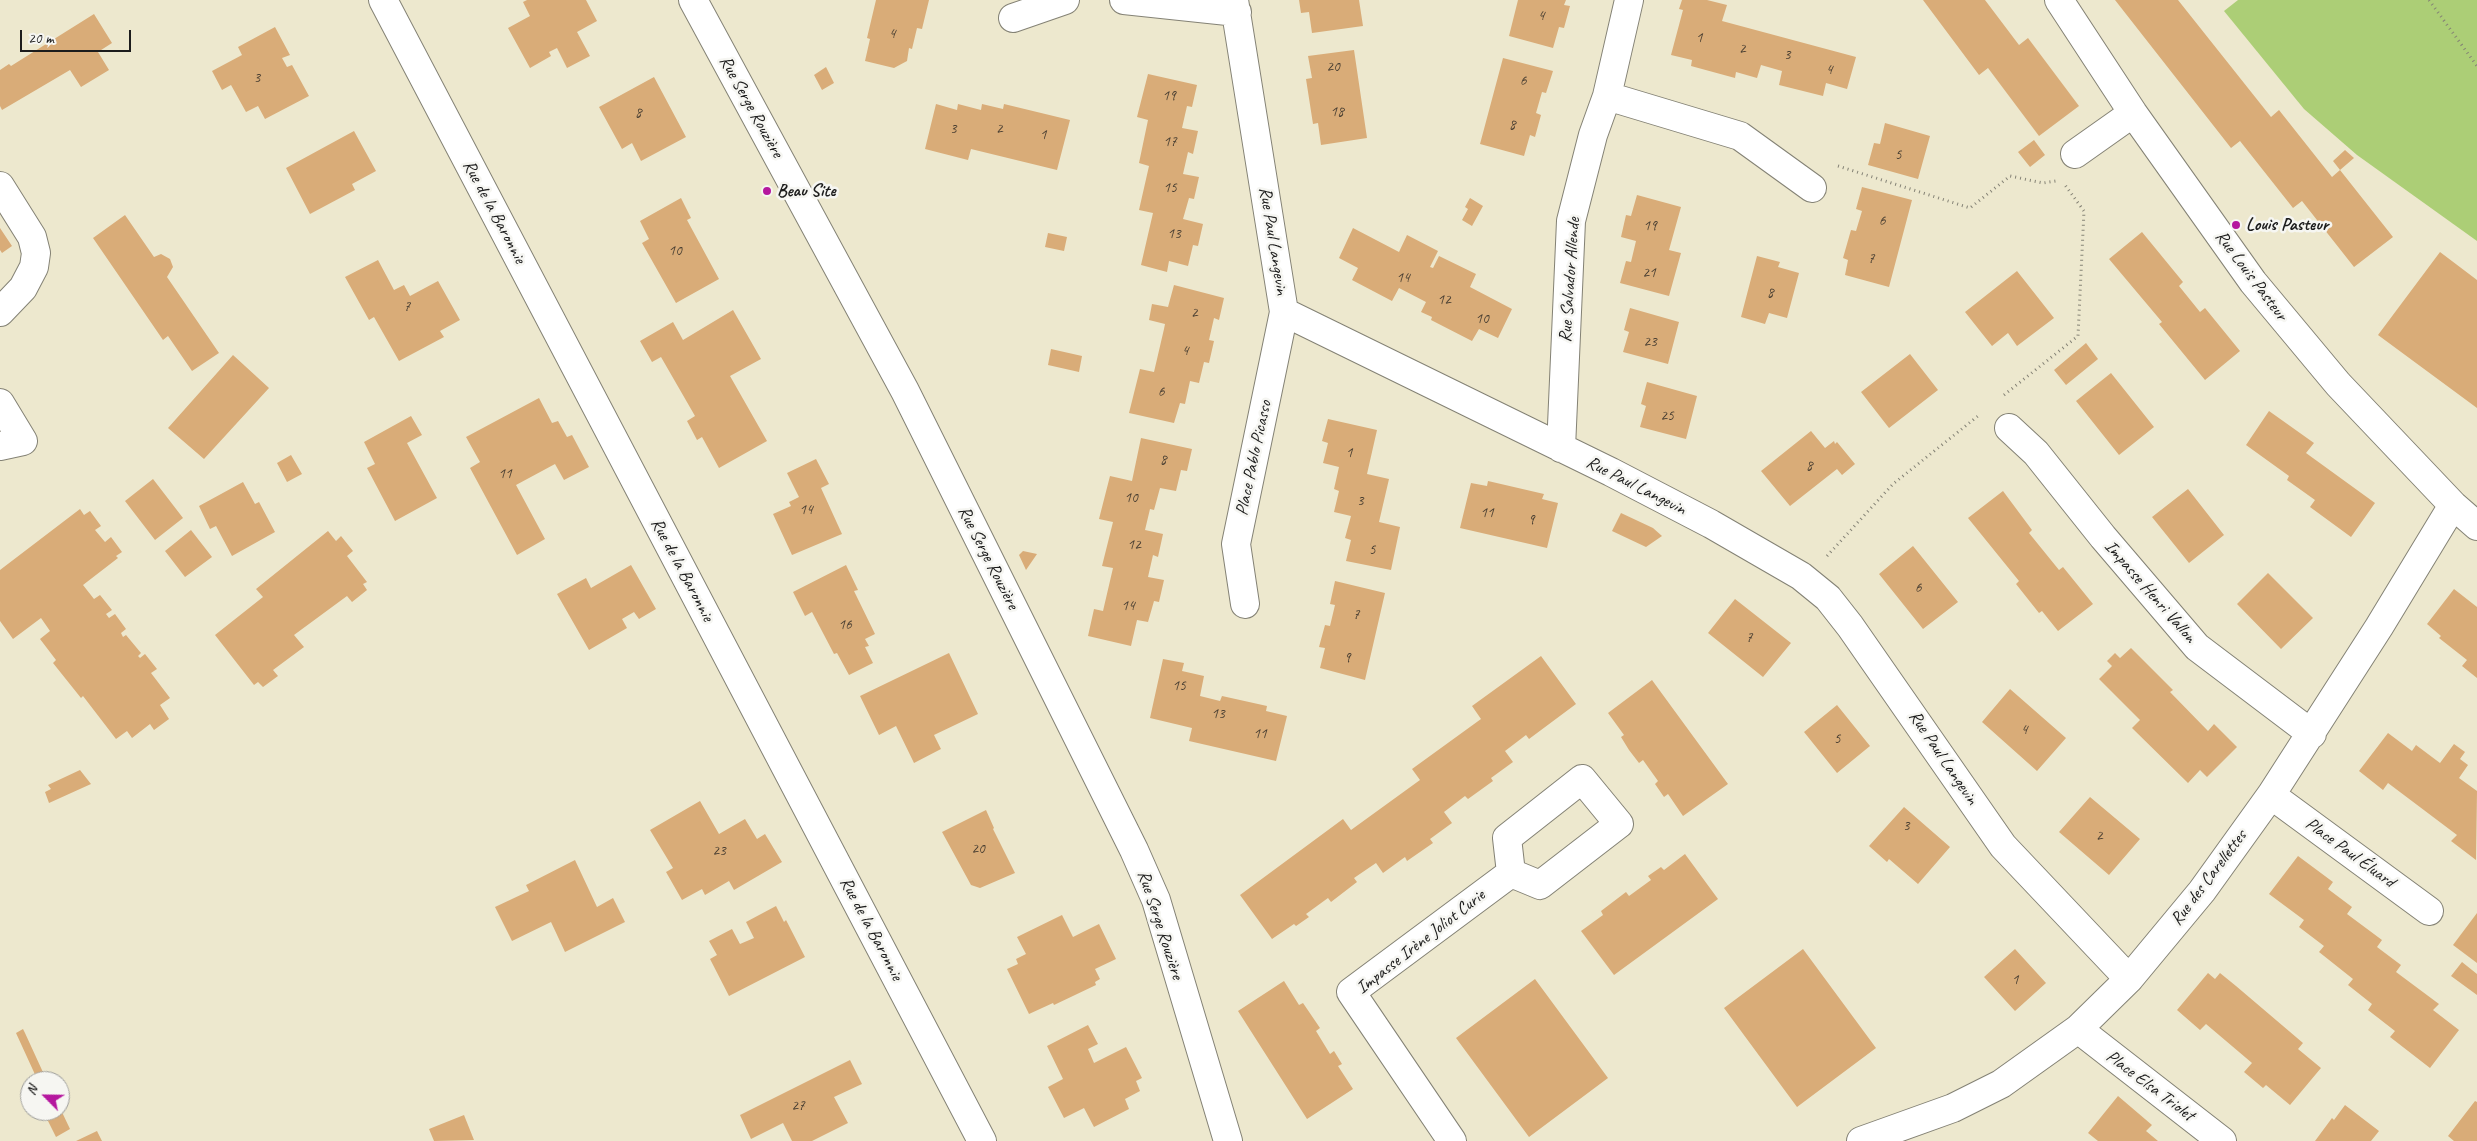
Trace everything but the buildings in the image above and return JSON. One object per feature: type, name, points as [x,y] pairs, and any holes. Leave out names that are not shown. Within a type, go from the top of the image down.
[{"type":"street","name":"Rue de la Baronnie","points":[[383,0],[982,1141]]},
{"type":"street","name":"Rue Serge Rouzière","points":[[693,0],[905,392],[1134,850],[1156,900],[1228,1141]]},
{"type":"street","points":[[1013,18],[1065,0]]},
{"type":"street","points":[[1124,0],[1236,6]]},
{"type":"street","name":"Rue Salvador Allende","points":[[1561,448],[1571,221],[1593,135],[1607,96],[1629,0]]},
{"type":"street","name":"Rue Louis Pasteur","points":[[2059,0],[2133,113],[2253,282],[2338,384],[2453,505],[2477,526]]},
{"type":"street","name":"Rue Paul Langevin","points":[[1236,6],[1284,312],[1711,524],[1805,580],[1828,598],[1850,626],[2003,846],[2129,978]]},
{"type":"street","points":[[1607,96],[1740,136],[1812,188]]},
{"type":"street","points":[[2075,154],[2133,113]]},
{"type":"street","points":[[0,186],[32,237],[36,253],[34,267],[23,288],[0,312]]},
{"type":"street","name":"Place Pablo Picasso","points":[[1245,604],[1236,544],[1284,312]]},
{"type":"street","points":[[0,403],[23,442],[0,446]]},
{"type":"street","name":"Impasse Henri Vallon","points":[[2010,428],[2036,453],[2103,537],[2198,647],[2312,734]]},
{"type":"street","name":"Rue des Carellettes","points":[[1861,1141],[1953,1108],[2001,1084],[2078,1029],[2129,978],[2202,891],[2312,734],[2453,505]]},
{"type":"street","name":"Place Paul Éluard","points":[[2270,795],[2429,911]]},
{"type":"street","name":"Impasse Irène Joliot Curie","points":[[1452,1141],[1350,992],[1511,873]]},
{"type":"street","name":"Place Elsa Triolet","points":[[2078,1029],[2222,1141]]},
{"type":"path","points":[[2429,0],[2477,66]]},
{"type":"path","points":[[1836,166],[1970,208],[2010,176],[2043,183],[2061,181],[2084,211],[2078,336],[2001,398]]},
{"type":"path","points":[[1805,580],[1893,484],[1986,410]]},
{"type":"green space","points":[[2238,0],[2477,0],[2477,241],[2357,155],[2304,109],[2224,11]]},
{"type":"place","name":"Beau Site","points":[[767,191]]},
{"type":"place","name":"Louis Pasteur","points":[[2236,225]]}]
